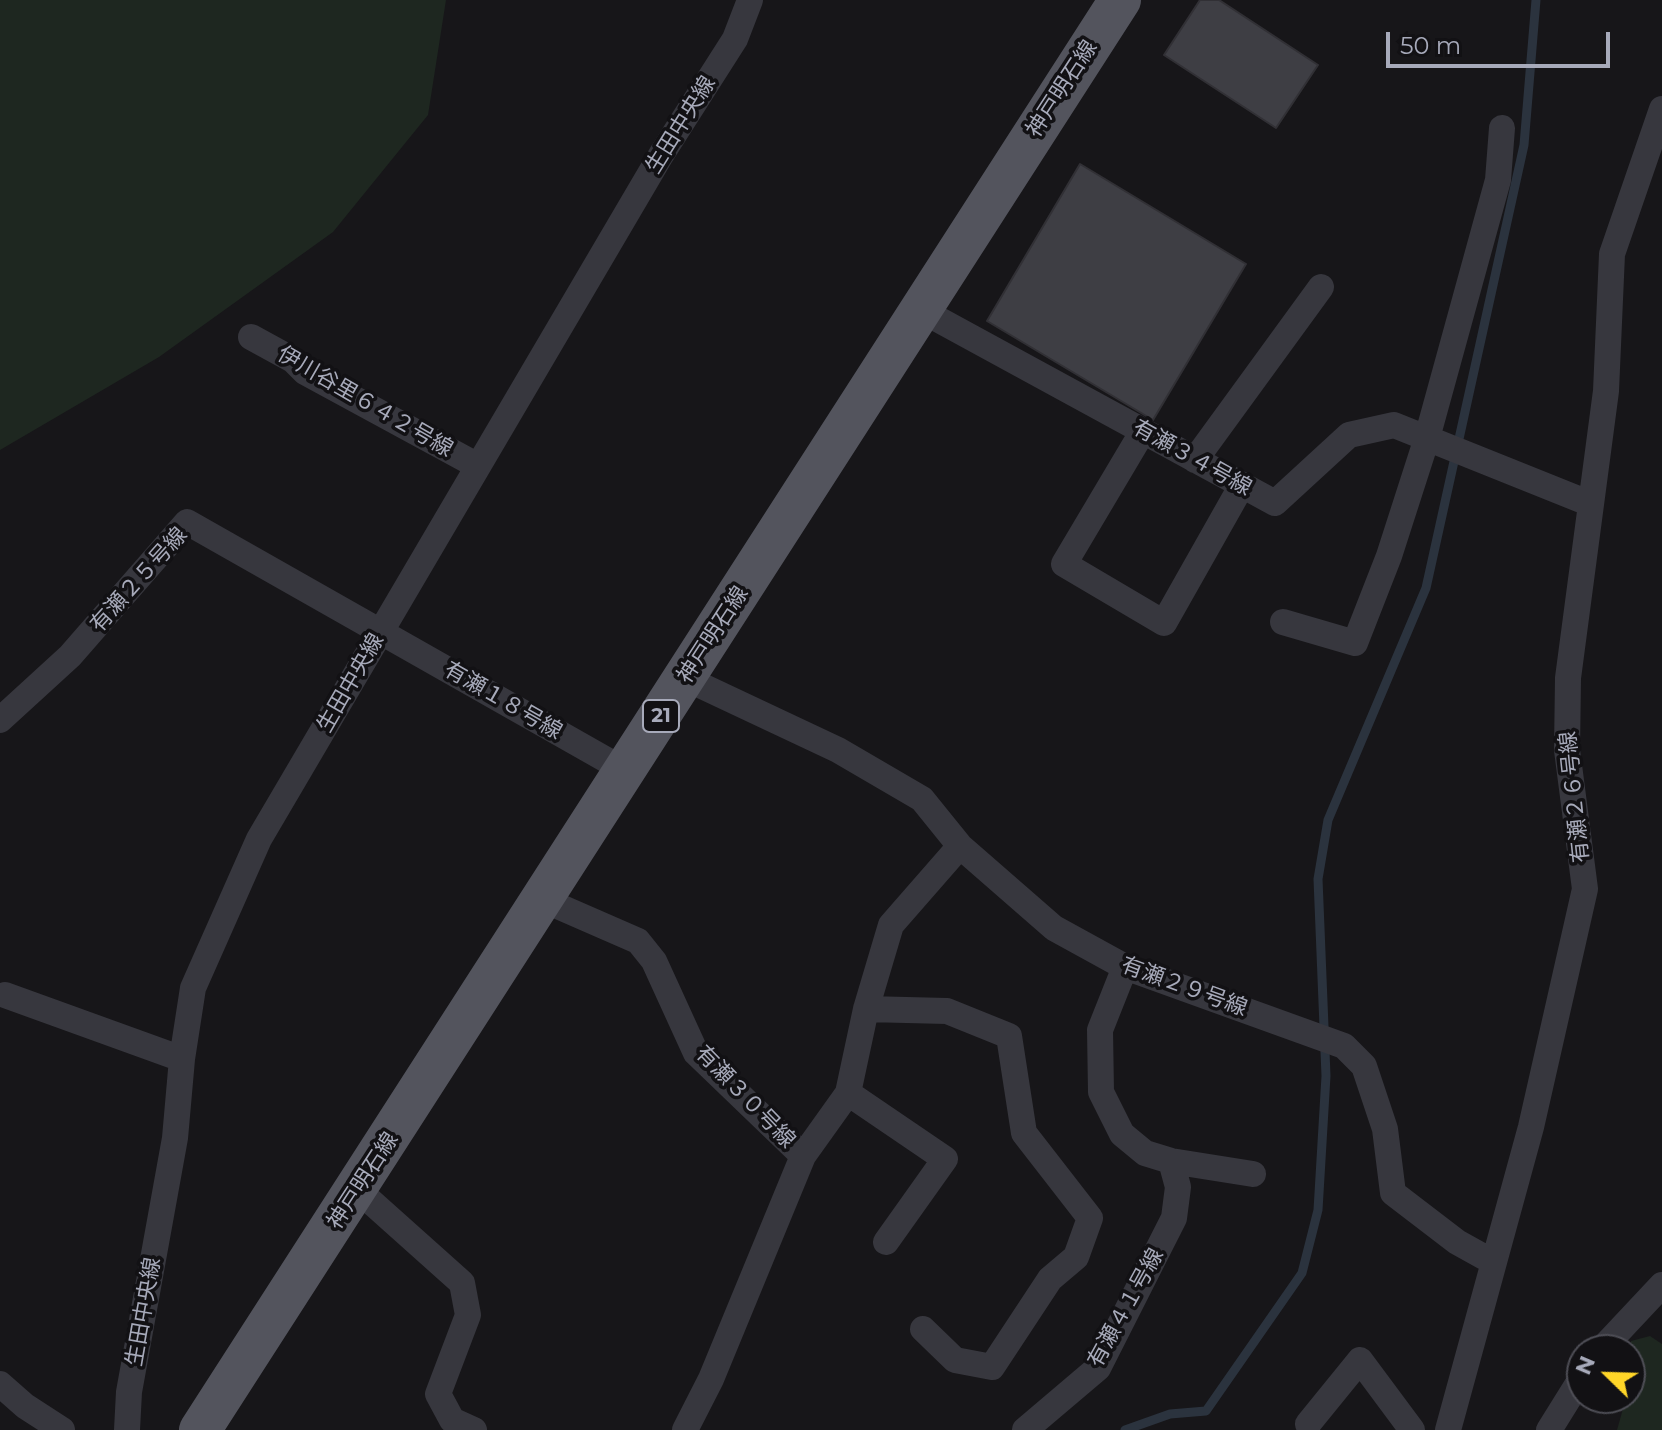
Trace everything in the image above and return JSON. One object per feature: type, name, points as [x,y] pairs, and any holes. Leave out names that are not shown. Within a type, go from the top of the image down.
[{"type":"main road","name":"神戸明石線","points":[[200,1430],[358,1190],[1120,0]]},
{"type":"street","name":"生田中央線","points":[[127,1430],[129,1392],[175,1138],[182,1059],[193,988],[259,839],[661,155],[735,39],[750,0]]},
{"type":"street","name":"有瀬２６号線","points":[[1448,1430],[1531,1127],[1585,889],[1567,750],[1568,678],[1606,391],[1612,254],[1662,109]]},
{"type":"street","points":[[1283,622],[1355,643],[1432,440],[1498,180],[1502,128]]},
{"type":"street","points":[[1195,460],[1321,287]]},
{"type":"street","name":"有瀬３４号線","points":[[921,310],[1275,503],[1349,435],[1394,425],[1591,504]]},
{"type":"street","name":"伊川谷里６４２号線","points":[[251,337],[293,360],[305,372],[478,466]]},
{"type":"street","points":[[1143,431],[1064,564],[1164,623],[1242,485]]},
{"type":"street","name":"有瀬２５号線","points":[[0,720],[70,656],[187,522],[381,631]]},
{"type":"street","name":"有瀬１８号線","points":[[381,631],[626,771]]},
{"type":"street","name":"有瀬２９号線","points":[[685,678],[838,750],[922,799],[960,846],[1054,928],[1125,967],[1344,1046],[1364,1066],[1385,1129],[1393,1193],[1457,1242],[1493,1262]]},
{"type":"street","name":"有瀬３０号線","points":[[544,900],[638,941],[654,961],[696,1053],[803,1156],[848,1093],[866,1009],[891,925],[960,846]]},
{"type":"street","points":[[1125,967],[1100,1030],[1101,1092],[1122,1134],[1145,1153],[1171,1161],[1253,1174]]},
{"type":"street","points":[[5,995],[182,1059]]},
{"type":"street","points":[[866,1009],[947,1011],[1009,1036],[1024,1133],[1090,1218],[1076,1257],[1050,1279],[992,1367],[955,1360],[923,1329]]},
{"type":"street","points":[[848,1093],[945,1159],[886,1242]]},
{"type":"street","points":[[685,1430],[711,1379],[803,1156]]},
{"type":"street","name":"有瀬４１号線","points":[[1025,1430],[1098,1368],[1174,1218],[1178,1187],[1171,1161]]},
{"type":"street","points":[[358,1190],[462,1283],[468,1315],[438,1394],[452,1420],[474,1430]]},
{"type":"street","points":[[1616,1334],[1662,1285]]},
{"type":"street","points":[[1308,1424],[1360,1360],[1412,1430]]},
{"type":"street","points":[[0,1384],[25,1406],[62,1430]]},
{"type":"street","points":[[1549,1430],[1566,1403]]},
{"type":"shaded area","points":[[0,0],[446,0],[428,115],[333,232],[159,357],[0,450]]},
{"type":"shaded area","points":[[1650,1336],[1662,1344],[1662,1430],[1617,1430],[1622,1414],[1646,1414],[1646,1337]]},
{"type":"building","points":[[1200,0],[1219,0],[1318,65],[1276,128],[1164,55]]},
{"type":"building","points":[[1080,164],[1246,264],[1153,420],[987,321]]},
{"type":"waterway","points":[[1125,1430],[1170,1414],[1206,1411],[1302,1273],[1318,1210],[1326,1076],[1318,879],[1328,820],[1426,588],[1524,145],[1536,0]]}]
